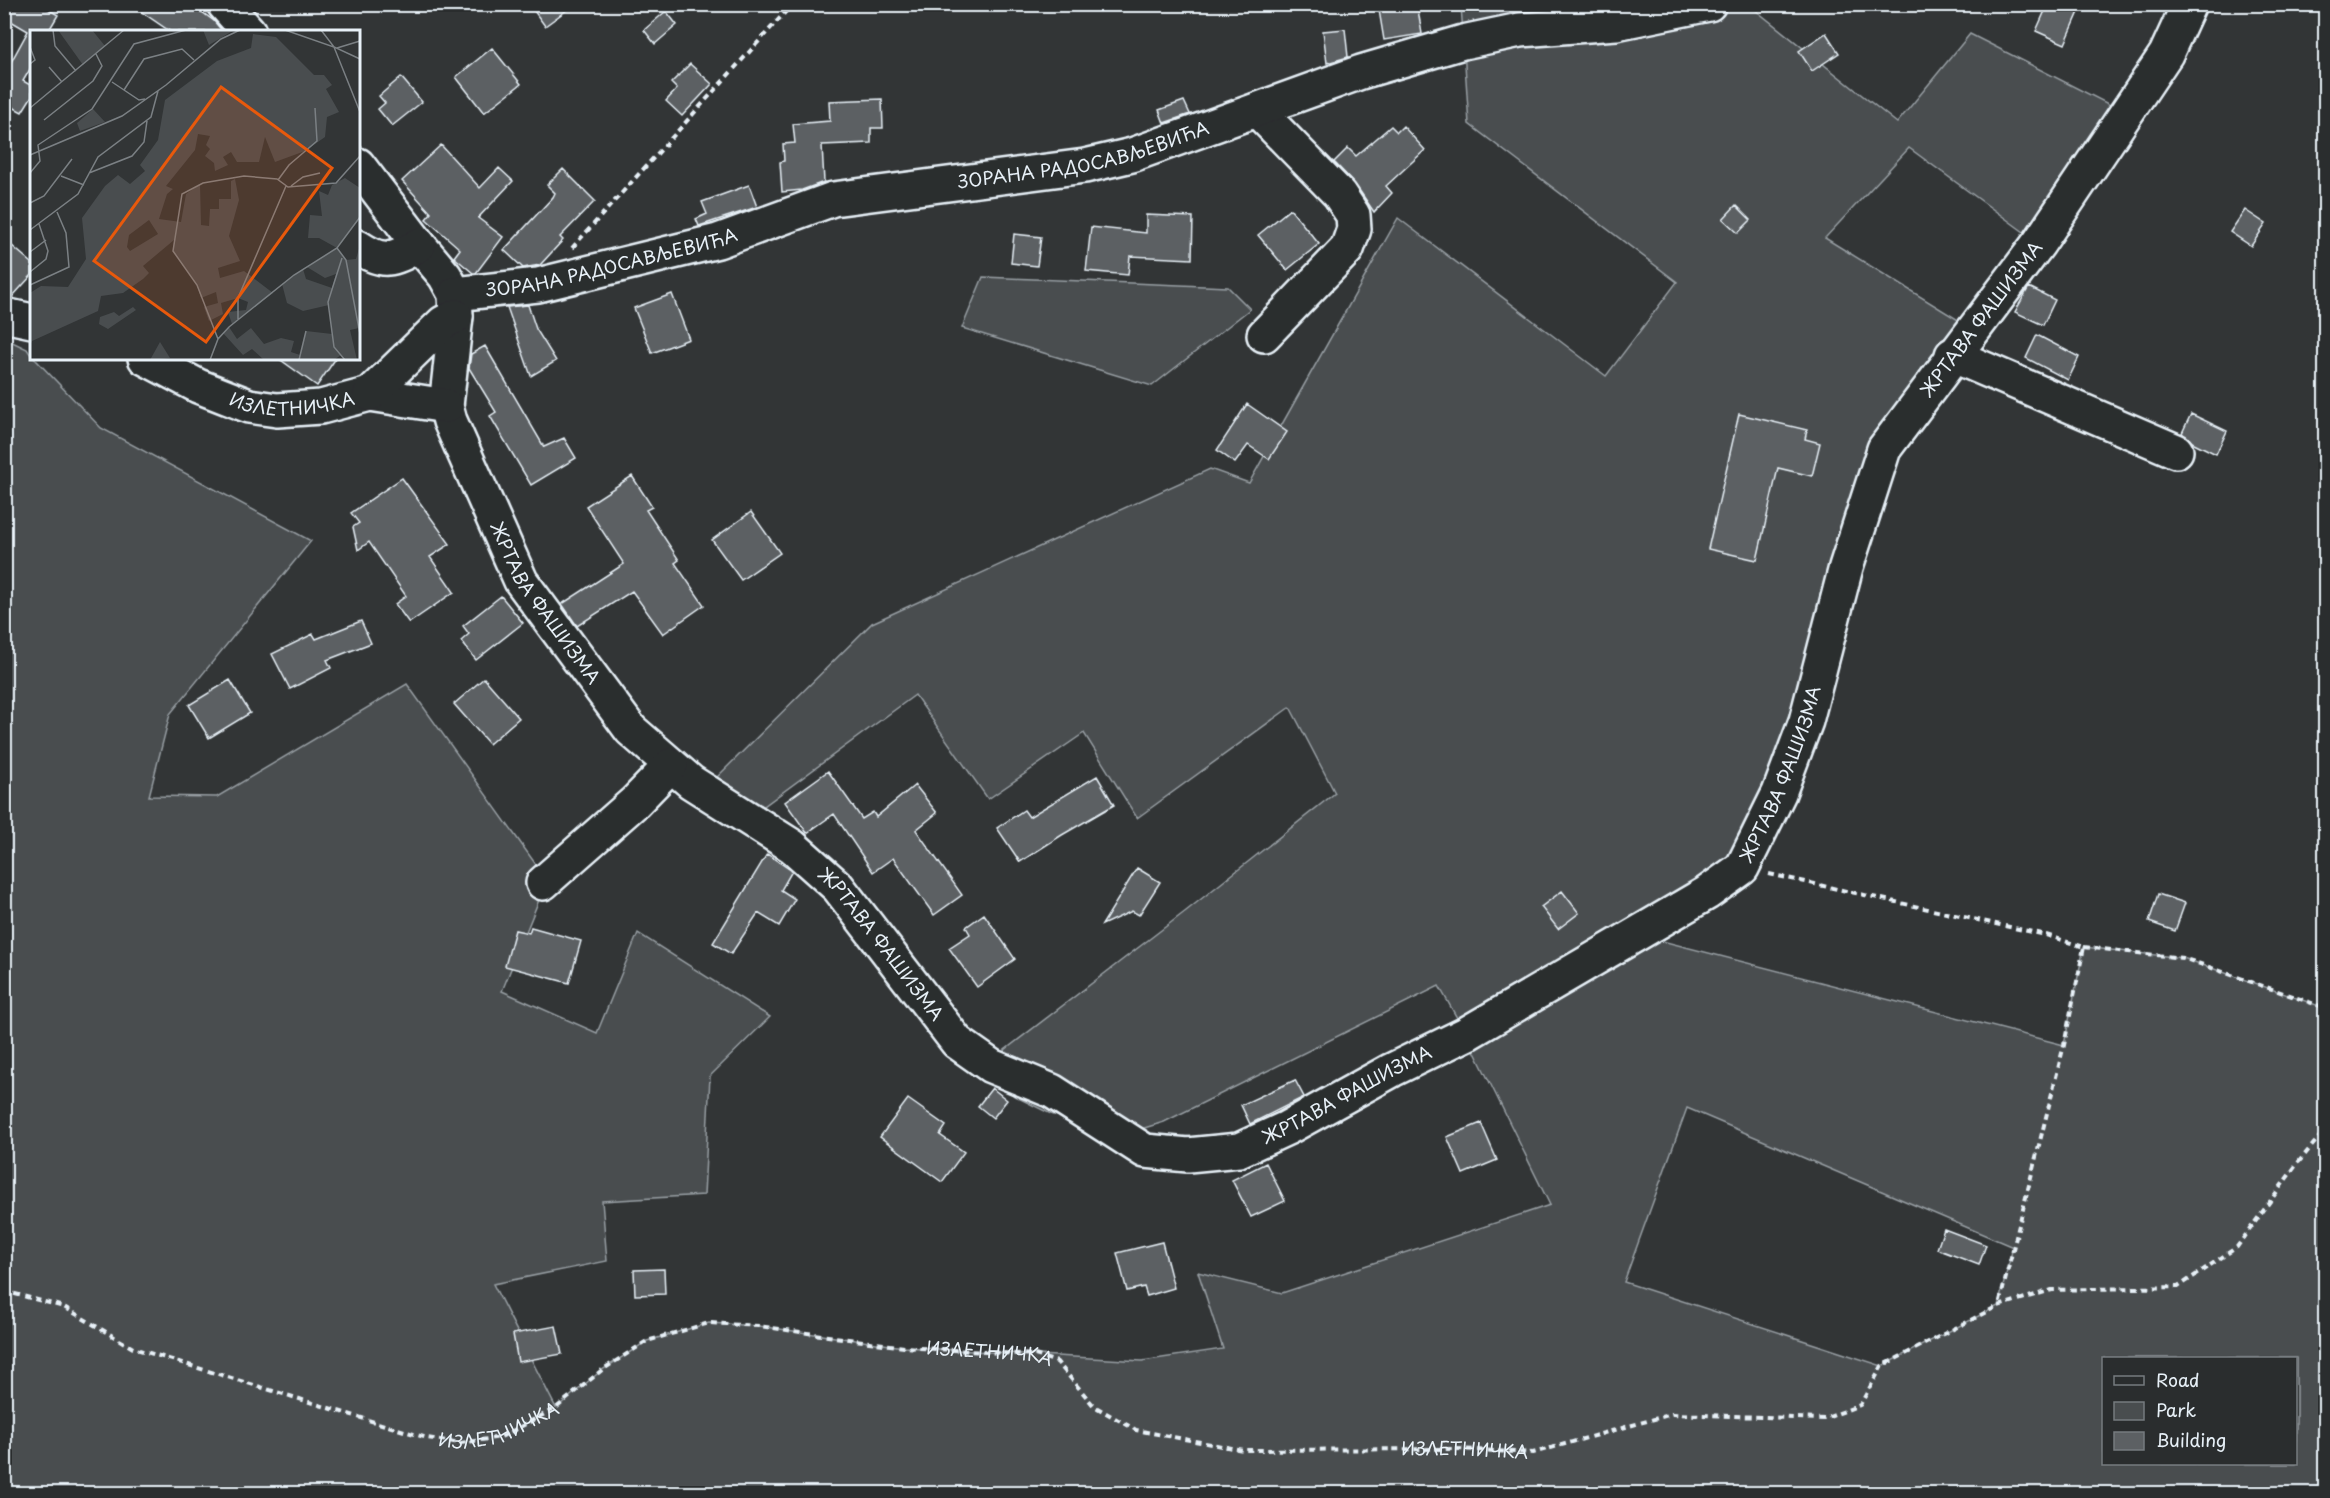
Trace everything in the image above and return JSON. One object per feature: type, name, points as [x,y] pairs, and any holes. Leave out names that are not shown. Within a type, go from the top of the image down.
[{"type":"street","points":[[224,4],[247,30]]},
{"type":"street","name":"ЗОРАНА РАДОСАВЉЕВИЋА","points":[[456,305],[718,241],[833,199],[1094,164],[1132,155],[1361,72],[1462,42],[1520,30],[1616,23],[1709,4]]},
{"type":"street","name":"ЖРТАВА ФАШИЗМА","points":[[456,305],[446,406],[450,420],[521,581],[631,730],[692,782],[792,846],[838,886],[957,1042],[992,1066],[1052,1091],[1145,1151],[1188,1155],[1239,1150],[1287,1128],[1392,1070],[1466,1034],[1707,893],[1742,868],[1779,793],[1806,721],[1846,567],[1884,449],[2039,243],[2166,54],[2189,4]]},
{"type":"street","points":[[1257,110],[1339,194],[1353,215],[1354,230],[1347,249],[1264,335]]},
{"type":"street","points":[[360,168],[445,276],[456,305],[443,323],[370,394]]},
{"type":"street","points":[[360,248],[381,259],[395,258],[419,245]]},
{"type":"street","points":[[4,315],[30,321]]},
{"type":"street","points":[[1952,356],[2176,451]]},
{"type":"street","name":"ИЗЛЕТНИЧКА","points":[[149,360],[198,386],[249,406],[277,410],[321,407],[370,394],[446,406]]},
{"type":"street","points":[[543,883],[635,802],[671,765]]},
{"type":"path","points":[[570,250],[789,8]]},
{"type":"path","points":[[1742,868],[2046,935],[2084,947],[2183,958],[2325,1008]]},
{"type":"path","points":[[1998,1306],[2064,1045],[2084,947]]},
{"type":"path","name":"ИЗЛЕТНИЧКА","points":[[4,1291],[64,1307],[133,1348],[427,1438],[462,1443],[501,1437],[556,1408],[602,1370],[647,1341],[709,1323],[759,1326],[904,1347],[1035,1355],[1056,1362],[1094,1406],[1136,1430],[1243,1450],[1457,1449],[1533,1453],[1672,1414],[1824,1419],[1860,1405],[1882,1366],[1998,1306],[2052,1290],[2178,1287],[2237,1247],[2325,1129]]},
{"type":"green space","points":[[1461,5],[1749,5],[1897,123],[1970,34],[2126,113],[2039,243],[1909,148],[1825,238],[1973,329],[1884,449],[1742,868],[1635,934],[2064,1045],[2084,947],[2183,958],[2325,1008],[2325,1493],[5,1493],[4,338],[27,349],[30,360],[36,360],[101,428],[311,541],[170,714],[149,796],[217,797],[407,684],[547,880],[502,991],[597,1033],[638,933],[770,1017],[710,1076],[704,1195],[602,1201],[607,1261],[493,1284],[556,1408],[602,1370],[647,1341],[709,1323],[759,1326],[904,1347],[1142,1361],[1223,1349],[1198,1272],[1282,1293],[1550,1205],[1466,1034],[1439,986],[1164,1122],[1118,1136],[1051,1114],[1014,1096],[984,1066],[1335,793],[1290,707],[1137,818],[1084,733],[988,799],[915,695],[757,811],[709,785],[872,623],[1210,469],[1249,483],[1398,218],[1606,376],[1677,282],[1469,124]],"holes":[[[1687,1108],[2013,1247],[1998,1306],[1882,1366],[1624,1282]]]},
{"type":"green space","points":[[983,277],[1228,287],[1250,309],[1152,386],[962,328]]},
{"type":"building","points":[[4,4],[40,4],[58,15],[49,30],[30,30],[30,69],[23,81],[30,85],[30,99],[22,112],[9,105],[4,114],[4,71],[28,31],[4,17]]},
{"type":"building","points":[[130,4],[191,4],[214,21],[221,30],[168,30]]},
{"type":"building","points":[[529,4],[575,4],[545,26]]},
{"type":"building","points":[[1378,4],[1417,4],[1422,34],[1384,40]]},
{"type":"building","points":[[2048,4],[2064,4],[2079,12],[2065,44],[2036,31]]},
{"type":"building","points":[[666,11],[677,25],[655,44],[644,30]]},
{"type":"building","points":[[1345,29],[1348,57],[1327,63],[1323,31]]},
{"type":"building","points":[[1826,33],[1839,53],[1812,71],[1799,51]]},
{"type":"building","points":[[492,48],[521,84],[484,113],[456,77]]},
{"type":"building","points":[[690,64],[712,84],[682,116],[666,101],[677,89],[671,83]]},
{"type":"building","points":[[401,77],[422,102],[392,126],[378,109],[385,103],[379,96]]},
{"type":"building","points":[[882,99],[883,128],[871,128],[871,143],[822,145],[824,182],[802,190],[782,192],[780,162],[784,161],[783,144],[795,143],[793,124],[830,121],[829,101]]},
{"type":"building","points":[[1184,101],[1190,114],[1164,123],[1159,110]]},
{"type":"building","points":[[1391,126],[1397,132],[1403,126],[1425,150],[1386,186],[1392,193],[1374,212],[1355,184],[1334,162],[1348,148],[1356,156]]},
{"type":"building","points":[[441,145],[480,188],[499,168],[513,181],[478,218],[503,237],[476,273],[454,257],[460,249],[426,219],[431,213],[402,181]]},
{"type":"building","points":[[563,169],[595,201],[560,237],[563,240],[540,265],[523,268],[504,250],[553,197],[555,193],[547,185]]},
{"type":"building","points":[[749,185],[757,207],[699,226],[696,219],[707,214],[702,202]]},
{"type":"building","points":[[1736,205],[1751,220],[1738,233],[1723,219]]},
{"type":"building","points":[[1290,209],[1319,244],[1287,270],[1258,235]]},
{"type":"building","points":[[2245,210],[2266,224],[2251,246],[2230,232]]},
{"type":"building","points":[[1146,215],[1193,217],[1192,259],[1130,256],[1128,275],[1086,271],[1091,227],[1146,233]]},
{"type":"building","points":[[1014,234],[1041,237],[1037,266],[1011,263]]},
{"type":"building","points":[[4,239],[30,261],[30,277],[12,297],[4,297]]},
{"type":"building","points":[[2029,287],[2055,300],[2043,325],[2015,312]]},
{"type":"building","points":[[672,294],[689,339],[652,353],[634,308]]},
{"type":"building","points":[[528,305],[536,329],[556,361],[531,376],[507,307]]},
{"type":"building","points":[[2037,335],[2079,357],[2068,380],[2026,358]]},
{"type":"building","points":[[485,346],[544,447],[564,438],[576,458],[531,485],[490,416],[496,412],[469,368],[471,354]]},
{"type":"building","points":[[281,360],[335,360],[317,386]]},
{"type":"building","points":[[1247,404],[1287,432],[1269,459],[1248,445],[1235,463],[1217,450]]},
{"type":"building","points":[[1739,414],[1807,430],[1805,439],[1820,443],[1812,476],[1778,468],[1757,560],[1708,549]]},
{"type":"building","points":[[2191,414],[2227,431],[2216,454],[2192,442],[2182,433]]},
{"type":"building","points":[[632,476],[652,507],[646,510],[679,560],[675,563],[704,605],[663,634],[632,591],[577,626],[562,604],[624,564],[586,506]]},
{"type":"building","points":[[402,478],[450,544],[430,557],[454,592],[409,623],[395,604],[406,596],[369,542],[358,550],[353,527],[359,523],[351,513]]},
{"type":"building","points":[[751,512],[780,553],[741,580],[712,540]]},
{"type":"building","points":[[501,596],[523,623],[476,660],[461,641],[469,634],[463,626]]},
{"type":"building","points":[[361,621],[371,643],[327,660],[331,668],[290,689],[272,654],[313,634],[316,639]]},
{"type":"building","points":[[484,678],[519,718],[489,744],[454,704]]},
{"type":"building","points":[[230,680],[250,713],[209,738],[189,705]]},
{"type":"building","points":[[828,771],[862,819],[873,812],[876,817],[915,785],[937,813],[916,830],[962,895],[934,915],[893,858],[873,872],[834,814],[807,833],[785,802]]},
{"type":"building","points":[[1097,776],[1114,805],[1020,862],[997,828],[1024,810],[1029,817]]},
{"type":"building","points":[[767,854],[792,871],[781,890],[795,899],[779,926],[758,913],[731,954],[713,943]]},
{"type":"building","points":[[1137,868],[1160,882],[1139,915],[1132,911],[1102,925]]},
{"type":"building","points":[[1562,891],[1579,913],[1558,929],[1541,907]]},
{"type":"building","points":[[2158,894],[2185,903],[2175,931],[2149,922]]},
{"type":"building","points":[[984,914],[1015,959],[977,987],[949,948],[970,934],[966,927]]},
{"type":"building","points":[[531,927],[581,941],[569,983],[505,966],[515,930],[529,933]]},
{"type":"building","points":[[1295,1080],[1304,1097],[1250,1124],[1241,1105]]},
{"type":"building","points":[[992,1088],[1007,1100],[993,1118],[978,1106]]},
{"type":"building","points":[[908,1099],[946,1126],[940,1135],[964,1152],[942,1182],[880,1137]]},
{"type":"building","points":[[1481,1123],[1497,1160],[1463,1174],[1447,1137]]},
{"type":"building","points":[[1266,1163],[1285,1201],[1251,1217],[1232,1180]]},
{"type":"building","points":[[1944,1229],[1986,1245],[1979,1265],[1937,1249]]},
{"type":"building","points":[[1162,1242],[1174,1288],[1147,1296],[1144,1287],[1127,1291],[1117,1253]]},
{"type":"building","points":[[664,1269],[665,1294],[635,1295],[634,1270]]},
{"type":"building","points":[[556,1326],[562,1354],[518,1362],[513,1334]]}]
